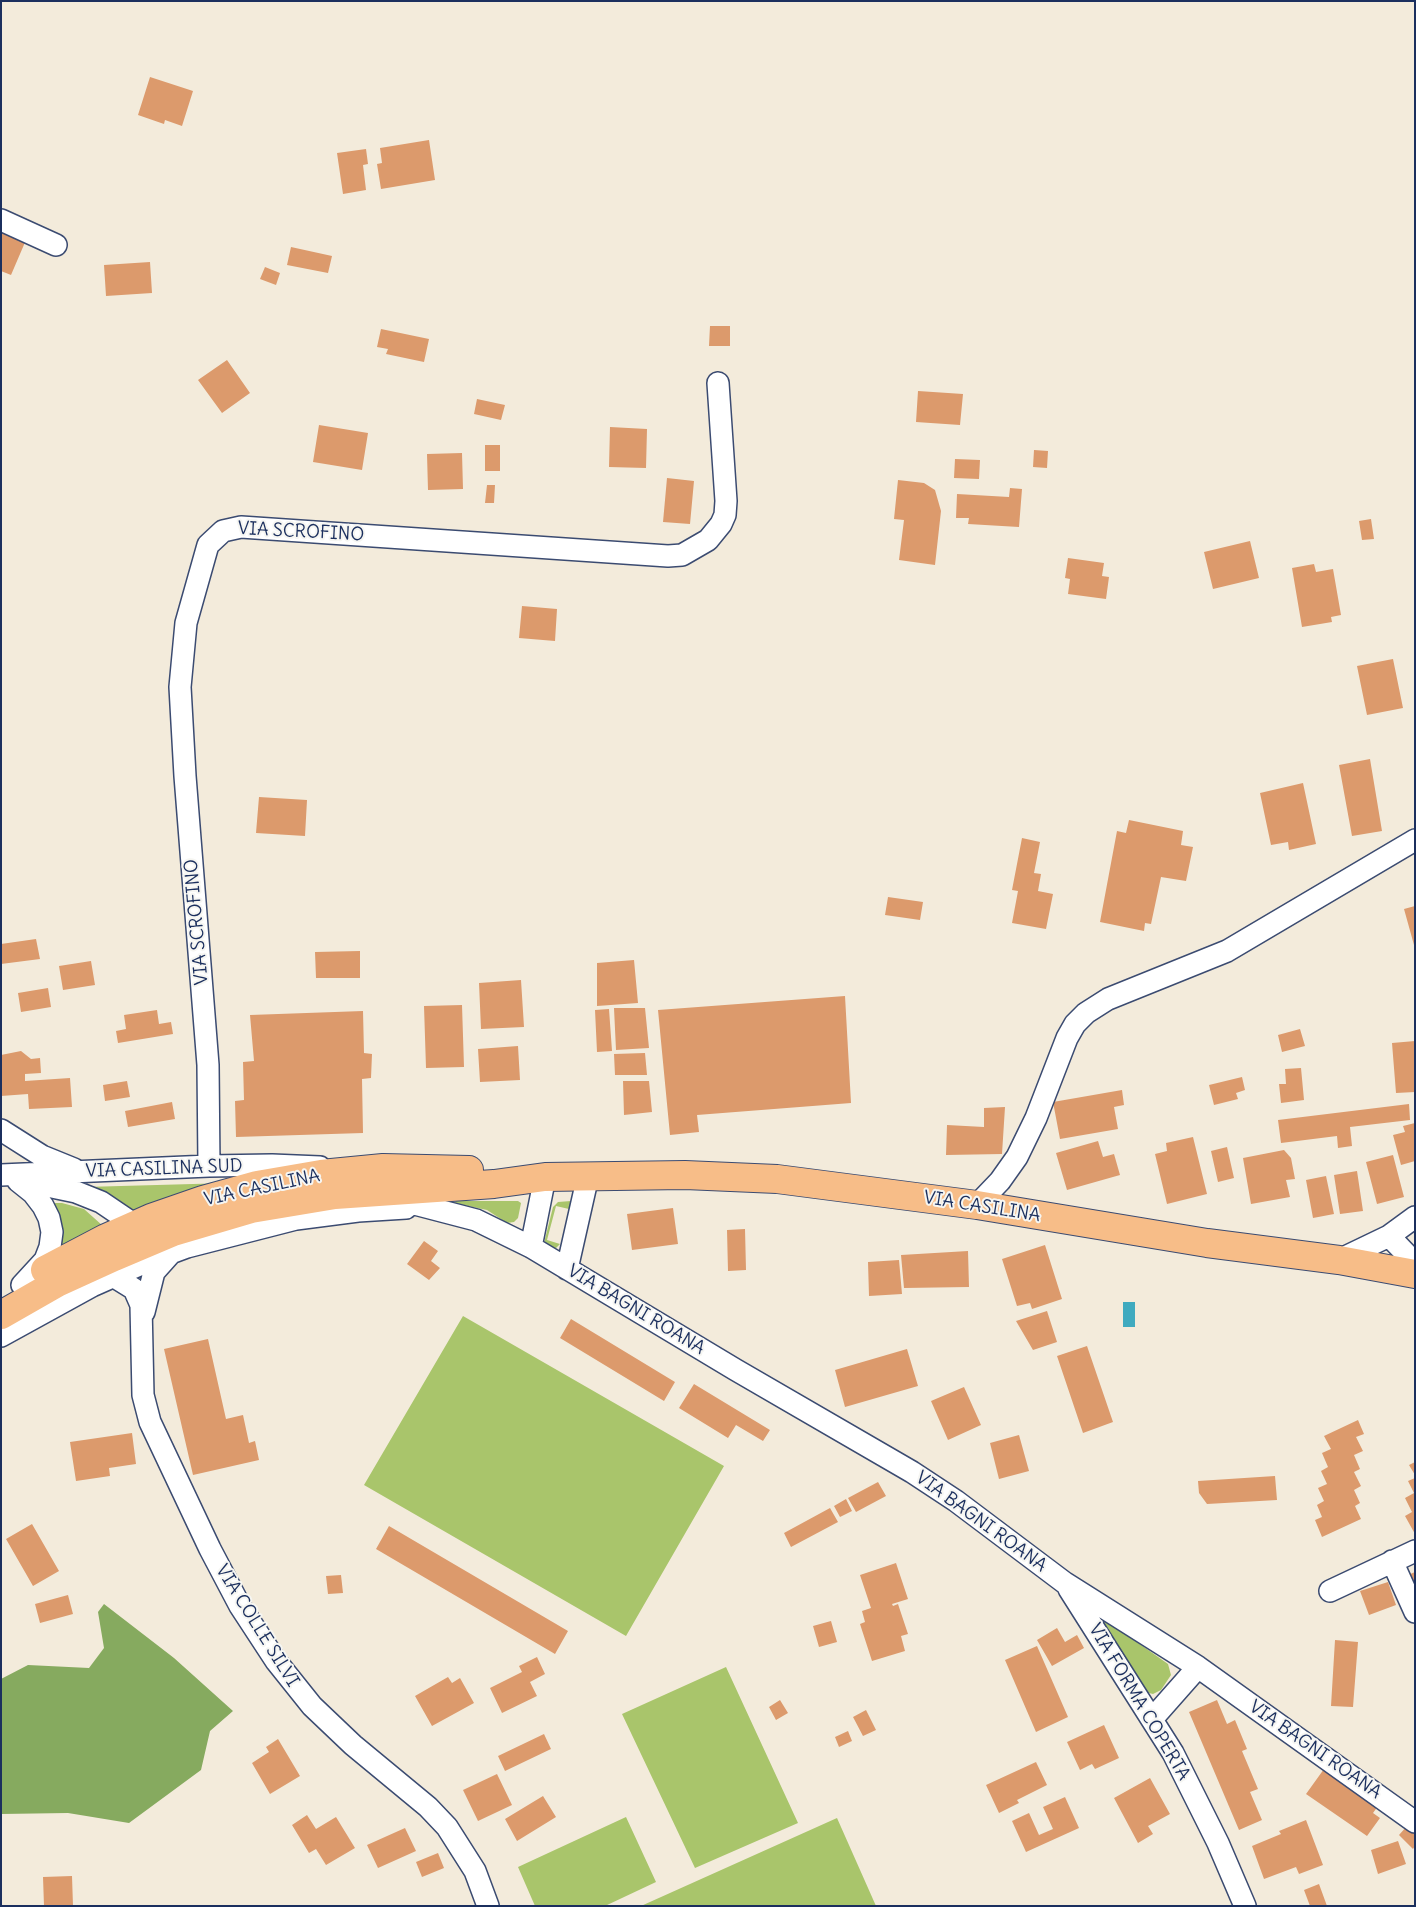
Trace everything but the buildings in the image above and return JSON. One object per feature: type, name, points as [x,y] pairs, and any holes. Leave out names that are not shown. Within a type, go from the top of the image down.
[{"type":"main road","name":"VIA CASILINA","points":[[11,1291],[84,1249],[135,1225],[190,1204],[245,1188],[347,1171],[439,1168],[545,1177]]},
{"type":"main road","name":"VIA CASILINA","points":[[1,1314],[57,1284],[120,1254],[173,1232],[251,1209],[298,1199],[368,1191],[488,1184],[545,1177],[685,1175],[777,1179],[978,1205],[1207,1244],[1338,1260],[1415,1274]]},
{"type":"street","points":[[1,220],[56,245]]},
{"type":"street","name":"VIA SCROFINO","points":[[209,1166],[209,1081],[180,688],[186,623],[208,545],[223,531],[241,527],[658,556],[682,555],[708,540],[721,524],[724,515],[726,501],[718,383]]},
{"type":"street","points":[[978,1205],[1000,1181],[1017,1156],[1036,1118],[1067,1038],[1075,1024],[1086,1013],[1108,999],[1190,968],[1227,951],[1415,840]]},
{"type":"street","points":[[6,1134],[53,1161],[84,1172]]},
{"type":"street","points":[[6,1134],[10,1177],[33,1193],[44,1206],[50,1218],[52,1232],[45,1260],[11,1291]]},
{"type":"street","name":"VIA CASILINA SUD","points":[[10,1177],[209,1166],[300,1166],[347,1171]]},
{"type":"street","points":[[567,1269],[588,1176]]},
{"type":"street","points":[[10,1177],[89,1197],[111,1208],[135,1225],[251,1209]]},
{"type":"street","points":[[531,1247],[545,1177]]},
{"type":"street","name":"VIA BAGNI ROANA","points":[[368,1191],[476,1220],[531,1247],[912,1472],[956,1501],[1065,1583],[1198,1667],[1415,1822]]},
{"type":"street","points":[[1,1336],[64,1300],[113,1276],[172,1252],[296,1219],[358,1211],[424,1207]]},
{"type":"street","points":[[1338,1260],[1389,1236],[1415,1217]]},
{"type":"street","points":[[1389,1236],[1415,1263]]},
{"type":"street","points":[[143,1315],[154,1272],[172,1252]]},
{"type":"street","points":[[113,1276],[134,1289],[140,1300],[143,1315]]},
{"type":"street","name":"VIA COLLE SILVI","points":[[143,1315],[144,1394],[150,1422],[210,1549],[240,1606],[276,1661],[312,1706],[353,1745],[428,1807],[447,1827],[470,1861],[488,1906]]},
{"type":"street","points":[[1330,1591],[1415,1551]]},
{"type":"street","points":[[1392,1561],[1415,1612]]},
{"type":"street","name":"VIA FORMA COPERTA","points":[[1065,1583],[1153,1718],[1194,1795],[1245,1906]]},
{"type":"street","points":[[1153,1718],[1198,1667]]},
{"type":"green space","points":[[229,1183],[133,1211],[85,1187]]},
{"type":"green space","points":[[456,1201],[518,1201],[521,1203],[518,1218],[514,1222],[507,1223],[487,1210],[454,1203]]},
{"type":"green space","points":[[571,1201],[569,1209],[556,1206],[547,1240],[560,1244],[554,1250],[544,1243],[553,1207],[558,1202]]},
{"type":"green space","points":[[50,1203],[62,1203],[84,1209],[103,1226],[57,1250]]},
{"type":"green space","points":[[463,1316],[724,1466],[626,1636],[364,1485]]},
{"type":"green space","points":[[104,1604],[174,1658],[233,1711],[210,1731],[201,1770],[129,1823],[68,1813],[1,1814],[1,1679],[28,1665],[89,1668],[104,1648],[98,1612]]},
{"type":"green space","points":[[1100,1616],[1168,1664],[1171,1675],[1161,1690],[1153,1694],[1145,1692],[1096,1618]]},
{"type":"green space","points":[[726,1667],[798,1823],[695,1868],[622,1714]]},
{"type":"green space","points":[[626,1817],[656,1882],[605,1906],[535,1906],[518,1867]]},
{"type":"green space","points":[[837,1818],[876,1906],[641,1906]]},
{"type":"water","points":[[1123,1302],[1135,1302],[1135,1327],[1123,1327]]}]
